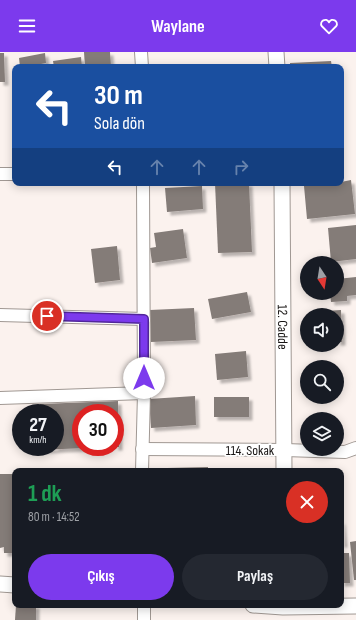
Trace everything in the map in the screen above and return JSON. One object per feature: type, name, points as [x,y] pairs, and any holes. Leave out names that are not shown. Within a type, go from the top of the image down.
[{"type":"street","points":[[141,52],[142,64]]},
{"type":"street","points":[[276,52],[277,64]]},
{"type":"street","points":[[0,174],[12,174]]},
{"type":"street","points":[[142,468],[144,394],[143,186]]},
{"type":"street","name":"12. Cadde","points":[[282,186],[284,468]]},
{"type":"street","points":[[0,315],[144,319]]},
{"type":"street","points":[[0,398],[144,394]]},
{"type":"street","name":"114. Sokak","points":[[142,449],[345,452],[356,448]]},
{"type":"street","points":[[0,584],[12,585]]},
{"type":"street","points":[[344,607],[356,606]]},
{"type":"street","points":[[144,608],[144,620]]},
{"type":"street","points":[[268,608],[283,611],[327,608]]},
{"type":"building","points":[[84,52],[110,52],[111,64],[85,64]]},
{"type":"building","points":[[0,53],[4,53],[5,82],[0,82]]},
{"type":"building","points":[[45,53],[46,63],[20,64],[19,58]]},
{"type":"building","points":[[81,57],[82,64],[54,64],[53,61]]},
{"type":"building","points":[[331,61],[332,64],[290,64]]},
{"type":"building","points":[[351,180],[355,214],[307,219],[304,186],[344,186],[344,181]]},
{"type":"building","points":[[202,186],[203,209],[167,212],[165,188]]},
{"type":"building","points":[[215,186],[249,186],[252,252],[218,253]]},
{"type":"building","points":[[356,225],[356,259],[344,260],[344,256],[330,256],[328,228]]},
{"type":"building","points":[[183,229],[187,258],[152,263],[150,248],[156,247],[154,233]]},
{"type":"building","points":[[117,246],[120,280],[95,283],[91,249]]},
{"type":"building","points":[[356,277],[356,295],[347,296],[347,301],[331,302],[331,300],[344,300],[344,278]]},
{"type":"building","points":[[247,292],[251,312],[212,319],[208,299]]},
{"type":"building","points":[[194,308],[196,340],[151,342],[150,310]]},
{"type":"building","points":[[246,351],[248,377],[217,380],[215,354]]},
{"type":"building","points":[[195,396],[196,425],[151,428],[149,399]]},
{"type":"building","points":[[214,397],[249,397],[249,417],[214,417]]},
{"type":"building","points":[[118,401],[118,404],[72,404],[72,449],[64,449],[64,404],[40,404]]},
{"type":"building","points":[[208,467],[208,468],[167,468]]},
{"type":"building","points":[[0,474],[12,474],[12,553],[4,553],[4,547],[0,548]]},
{"type":"building","points":[[356,541],[356,580],[354,580],[350,542]]},
{"type":"building","points":[[344,553],[349,553],[350,583],[344,583]]},
{"type":"building","points":[[16,608],[36,608],[36,620],[15,620]]},
{"type":"route","points":[[47,316],[144,319],[144,378]]}]
